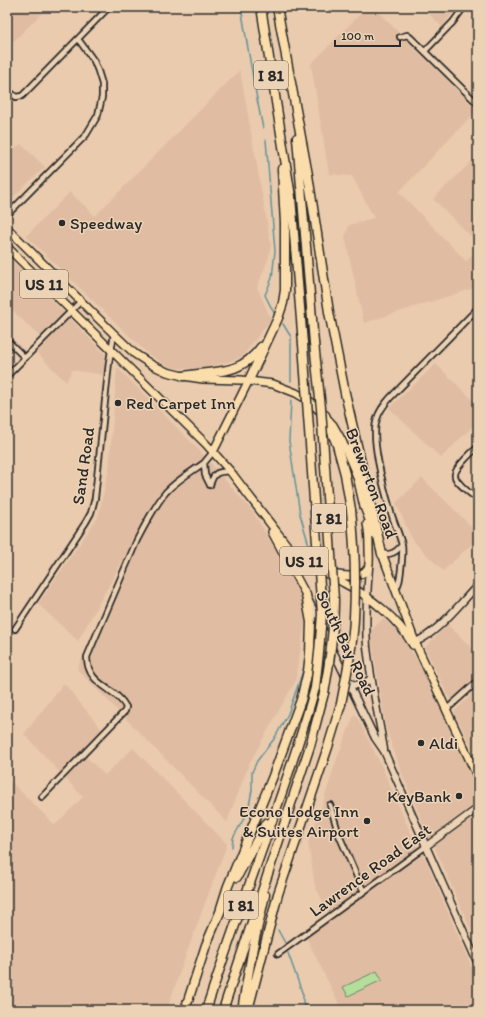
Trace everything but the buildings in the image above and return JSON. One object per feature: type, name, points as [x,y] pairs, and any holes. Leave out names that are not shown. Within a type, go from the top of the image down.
[{"type":"highway","name":"I 81","points":[[206,1010],[302,731],[314,688],[319,653],[322,614],[304,344],[291,197],[261,7]]},
{"type":"highway","name":"I 81","points":[[223,1010],[310,746],[324,693],[331,656],[334,623],[334,599],[321,408],[314,343],[294,93],[277,7]]},
{"type":"highway","points":[[294,93],[329,312],[345,393],[382,554]]},
{"type":"highway","points":[[249,380],[272,332],[283,303],[285,290],[285,223],[280,125]]},
{"type":"highway","points":[[183,376],[226,371],[246,362],[255,355],[272,332]]},
{"type":"highway","points":[[345,393],[357,476]]},
{"type":"highway","points":[[248,1010],[278,894],[341,704],[351,651],[354,619],[355,544],[345,474],[337,445],[325,415]]},
{"type":"highway","points":[[185,1010],[206,945],[228,886],[271,782],[301,700],[308,671],[310,654],[311,622],[306,595]]},
{"type":"highway","points":[[221,908],[278,800]]},
{"type":"highway","points":[[242,1010],[253,947],[277,845]]},
{"type":"main road","name":"Brewerton Road","points":[[7,228],[135,354],[152,365],[167,372],[183,376],[203,379],[249,380],[273,384],[292,391],[311,402],[333,424],[357,476],[364,507],[415,642],[478,778]]},
{"type":"main road","name":"Brewerton Road","points":[[7,247],[213,452],[230,471],[294,552],[304,562],[367,597],[391,618],[408,638],[430,676]]},
{"type":"main road","points":[[213,452],[249,380]]},
{"type":"main road","name":"South Bay Road","points":[[257,506],[290,564],[375,738],[384,751],[425,847],[478,964]]},
{"type":"main road","name":"South Bay Road","points":[[364,507],[368,528],[369,568],[366,631],[371,678],[384,751]]},
{"type":"main road","points":[[326,573],[349,576],[357,575],[369,568]]},
{"type":"main road","points":[[408,638],[415,642],[426,637],[478,585]]},
{"type":"main road","points":[[348,682],[354,686],[359,686],[371,678]]},
{"type":"main road","name":"Lawrence Road East","points":[[425,847],[478,808]]},
{"type":"street","points":[[7,90],[18,98],[22,96],[109,7]]},
{"type":"street","points":[[425,51],[453,22],[464,7]]},
{"type":"street","points":[[400,37],[407,35],[478,104]]},
{"type":"street","points":[[7,216],[86,135],[98,115],[102,97],[102,84],[94,61],[78,39]]},
{"type":"street","points":[[7,376],[81,301]]},
{"type":"street","points":[[395,590],[398,586],[400,575],[402,545],[390,509],[378,459],[374,439],[376,420],[381,409],[390,398],[478,308]]},
{"type":"street","name":"Sand Road","points":[[15,629],[91,513],[95,498],[114,334]]},
{"type":"street","points":[[7,340],[25,358]]},
{"type":"street","points":[[478,448],[457,468],[454,474],[455,479],[464,488],[473,496],[478,498]]},
{"type":"street","points":[[42,797],[125,711],[126,707],[123,701],[105,688],[91,673],[88,668],[88,657],[137,540],[145,526],[167,492],[175,484],[204,463],[213,452]]},
{"type":"street","points":[[204,463],[205,475],[210,485],[212,477],[216,473],[230,471]]},
{"type":"street","points":[[382,554],[391,555],[402,545]]},
{"type":"street","points":[[446,710],[478,681]]},
{"type":"street","points":[[330,804],[344,849],[364,891]]},
{"type":"street","name":"Lawrence Road East","points":[[278,954],[425,847]]},
{"type":"shaded area","points":[[7,7],[48,7],[7,48]]},
{"type":"shaded area","points":[[367,7],[373,7],[477,110],[399,192],[466,261],[478,249],[478,288],[364,323],[345,237],[349,225],[374,218],[352,176],[329,174],[311,64]]},
{"type":"shaded area","points":[[422,7],[457,7],[442,27]]},
{"type":"shaded area","points":[[240,70],[271,245],[268,260],[257,287],[271,319],[242,357],[206,369],[171,368],[148,354],[26,236],[70,192],[95,216]]},
{"type":"shaded area","points":[[21,144],[45,167],[7,203],[7,149],[11,152]]},
{"type":"shaded area","points":[[478,155],[478,243],[433,199]]},
{"type":"shaded area","points":[[7,255],[105,354],[104,375],[72,370],[66,382],[37,353],[46,343],[7,305]]},
{"type":"shaded area","points":[[436,364],[478,405],[478,421],[441,458],[389,408]]},
{"type":"shaded area","points":[[117,367],[200,451],[253,512],[297,586],[306,615],[296,680],[250,762],[227,822],[77,669],[146,516],[78,641],[38,604],[98,517],[109,469]]},
{"type":"shaded area","points":[[422,478],[478,533],[478,538],[443,571],[413,541],[396,503]]},
{"type":"shaded area","points":[[384,618],[399,633],[408,645],[428,679],[478,790],[478,802],[429,838],[402,774],[386,729],[370,631]]},
{"type":"shaded area","points":[[447,624],[478,654],[478,677],[451,702],[425,648]]},
{"type":"shaded area","points":[[64,683],[102,730],[81,752],[105,775],[133,748],[227,844],[167,1010],[7,1010],[7,778],[55,825],[83,797],[24,734]]},
{"type":"shaded area","points":[[474,692],[478,696],[478,761],[454,712]]},
{"type":"shaded area","points":[[355,713],[381,765],[417,847],[415,851],[328,911],[315,886],[308,843],[321,809],[337,758]]},
{"type":"shaded area","points":[[478,813],[478,946],[435,848],[437,843]]},
{"type":"shaded area","points":[[420,854],[424,856],[478,982],[478,1010],[342,1010],[306,937]]},
{"type":"green space","points":[[377,971],[382,980],[348,996],[343,987]]},
{"type":"waterway","points":[[241,7],[263,128]]},
{"type":"waterway","points":[[266,140],[275,251],[272,278],[265,295],[274,313]]},
{"type":"waterway","points":[[283,324],[291,337],[291,381]]},
{"type":"waterway","points":[[291,400],[289,441],[300,514],[312,556]]},
{"type":"waterway","points":[[232,847],[233,838],[248,811],[252,790],[252,772],[257,761],[274,739],[288,714],[304,668]]},
{"type":"waterway","points":[[278,930],[285,943]]},
{"type":"waterway","points":[[288,953],[303,995],[303,1003],[309,1008],[309,1010]]},
{"type":"place","name":"Speedway","points":[[62,223]]},
{"type":"place","name":"Red Carpet Inn","points":[[118,403]]},
{"type":"place","name":"Aldi","points":[[421,743]]},
{"type":"place","name":"KeyBank","points":[[459,796]]},
{"type":"place","name":"Econo Lodge Inn & Suites Airport","points":[[367,821]]}]
